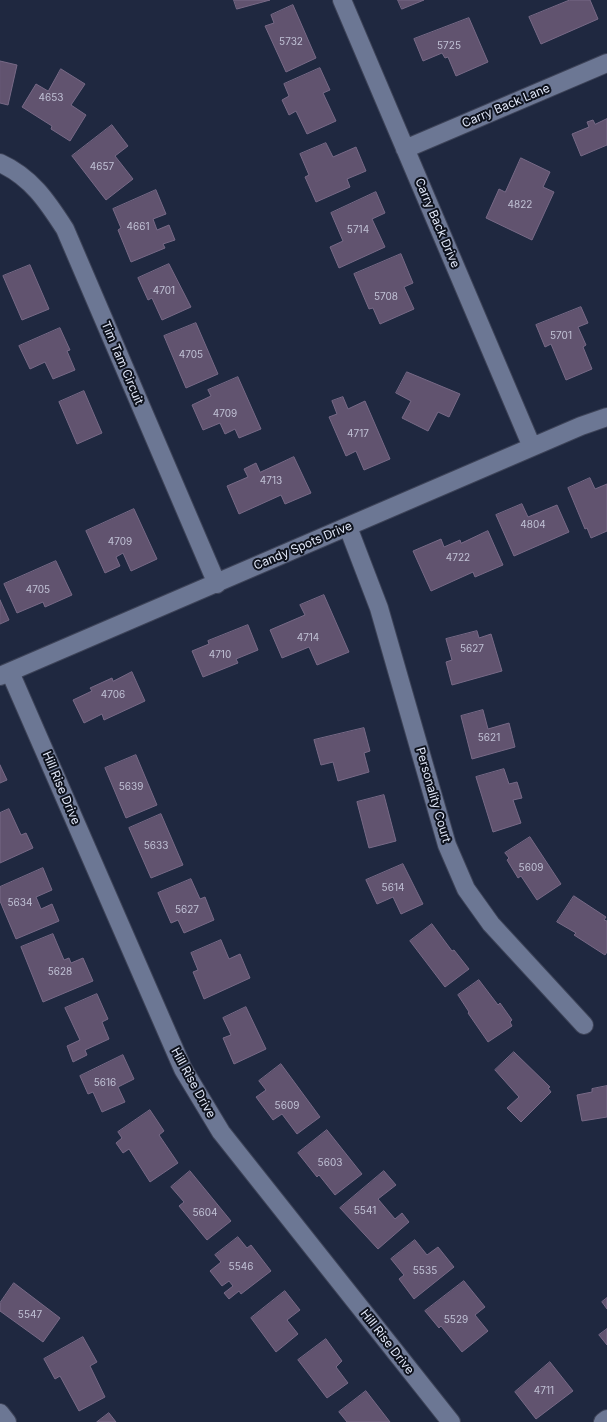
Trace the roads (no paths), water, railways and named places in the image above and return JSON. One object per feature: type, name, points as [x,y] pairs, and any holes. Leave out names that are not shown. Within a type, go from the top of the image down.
[{"type":"street","name":"Carry Back Drive","points":[[342,0],[532,447]]},
{"type":"street","name":"Carry Back Lane","points":[[405,149],[607,63]]},
{"type":"street","name":"Tim Tam Circuit","points":[[0,163],[13,169],[43,195],[65,229],[217,584]]},
{"type":"street","name":"Candy Spots Drive","points":[[5,674],[581,426],[607,417]]},
{"type":"street","name":"Personality Court","points":[[348,527],[379,608],[447,845],[466,889],[491,924],[584,1025]]},
{"type":"street","name":"Hill Rise Drive","points":[[5,674],[183,1069],[221,1132],[451,1422]]},
{"type":"street","points":[[0,1413],[7,1422]]},
{"type":"street","points":[[603,1422],[607,1419]]}]
